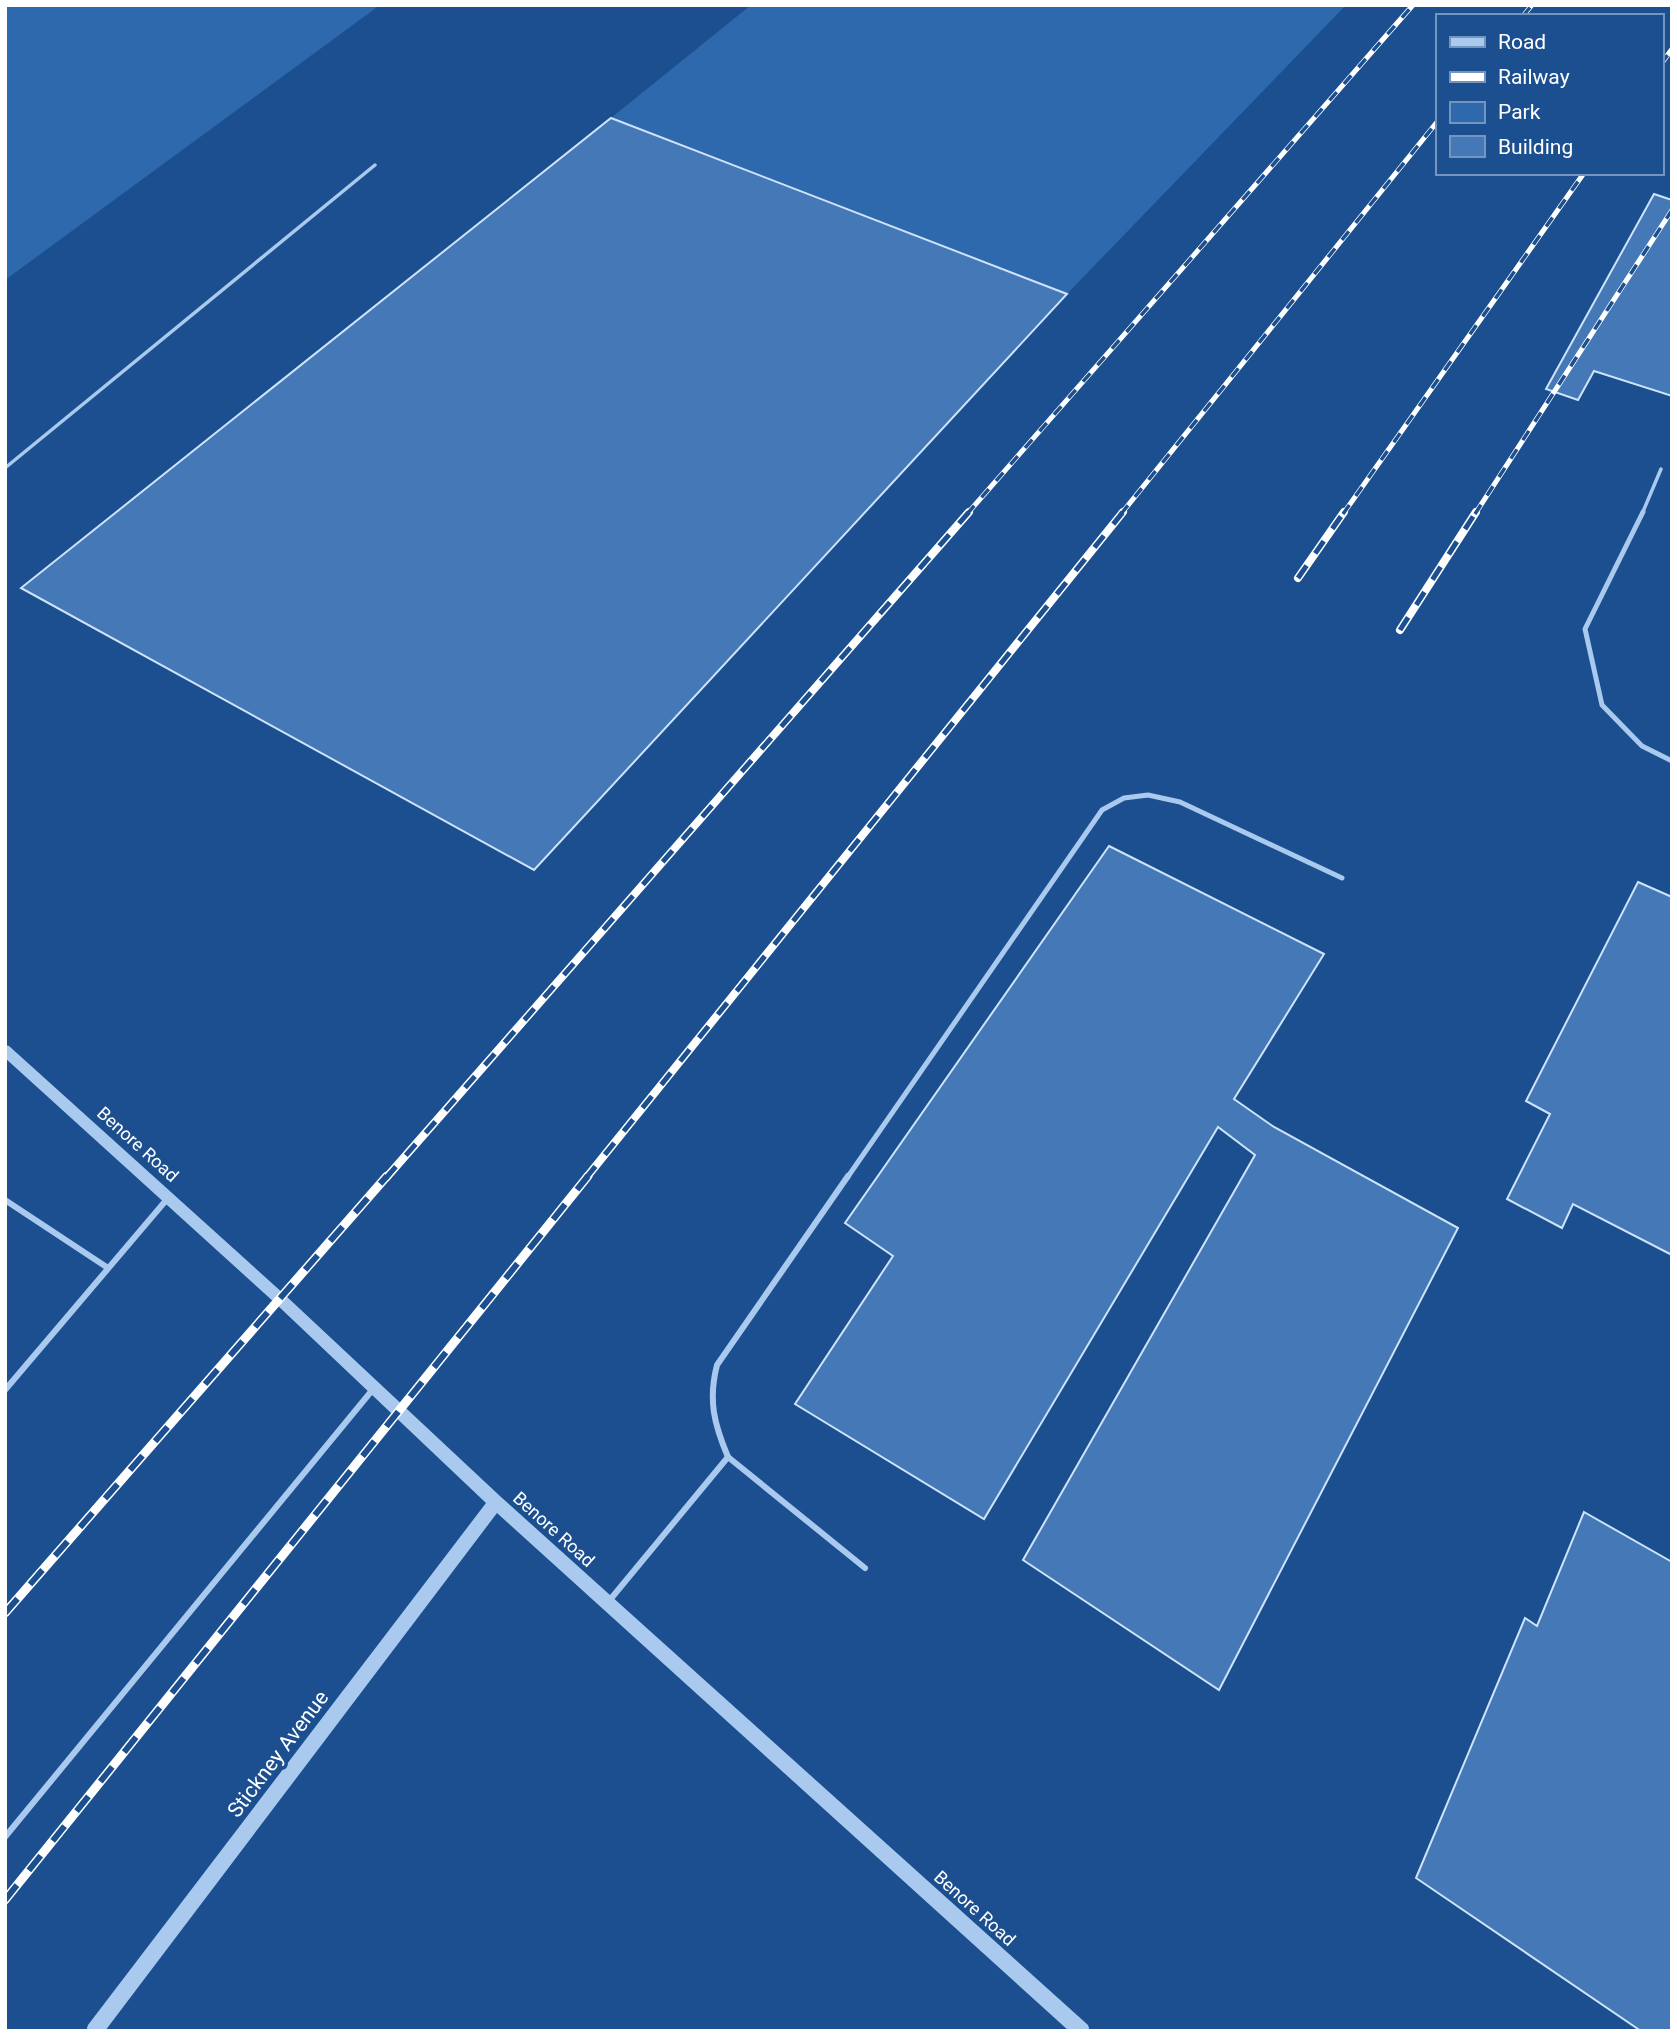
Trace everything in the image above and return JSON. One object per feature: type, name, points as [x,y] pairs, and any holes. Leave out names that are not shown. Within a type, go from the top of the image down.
[{"type":"street","name":"Benore Road","points":[[5,1050],[495,1502],[1082,2031]]},
{"type":"street","name":"Stickney Avenue","points":[[94,2031],[495,1502]]},
{"type":"lane","points":[[5,468],[374,165]]},
{"type":"lane","points":[[1661,469],[1634,534],[1585,629],[1602,705],[1642,746],[1672,761]]},
{"type":"lane","points":[[865,1568],[728,1457],[714,1424],[709,1392],[718,1364],[1102,810],[1124,798],[1148,795],[1180,802],[1342,878]]},
{"type":"lane","points":[[5,1390],[168,1198]]},
{"type":"lane","points":[[5,1200],[108,1268]]},
{"type":"lane","points":[[5,1837],[374,1388]]},
{"type":"lane","points":[[607,1603],[728,1457]]},
{"type":"green space","points":[[5,5],[380,5],[5,280]]},
{"type":"green space","points":[[751,5],[1346,5],[1067,294],[611,118]]},
{"type":"building","points":[[611,118],[1067,294],[534,870],[21,588]]},
{"type":"building","points":[[1654,194],[1672,200],[1672,396],[1594,371],[1578,400],[1546,389]]},
{"type":"building","points":[[1109,846],[1324,954],[1234,1099],[1274,1127],[1458,1228],[1219,1690],[1023,1560],[1255,1155],[1218,1127],[984,1519],[795,1404],[893,1256],[845,1223]]},
{"type":"building","points":[[1638,882],[1672,897],[1672,1255],[1573,1204],[1562,1228],[1507,1199],[1550,1114],[1526,1101]]},
{"type":"building","points":[[1584,1512],[1672,1562],[1672,2031],[1641,2031],[1416,1878],[1525,1618],[1537,1626]]},
{"type":"railway","points":[[967,514],[1413,5]]},
{"type":"railway","points":[[1525,14],[1532,5]]},
{"type":"railway","points":[[1663,61],[1672,49]]},
{"type":"railway","points":[[1121,514],[1436,123]]},
{"type":"railway","points":[[1343,514],[1583,175]]},
{"type":"railway","points":[[1475,514],[1672,210]]},
{"type":"railway","points":[[386,1178],[969,512]]},
{"type":"railway","points":[[586,1178],[1123,512]]},
{"type":"railway","points":[[1298,578],[1344,512]]},
{"type":"railway","points":[[1400,630],[1476,512]]},
{"type":"railway","points":[[5,1613],[387,1176]]},
{"type":"railway","points":[[5,1900],[588,1176]]}]
